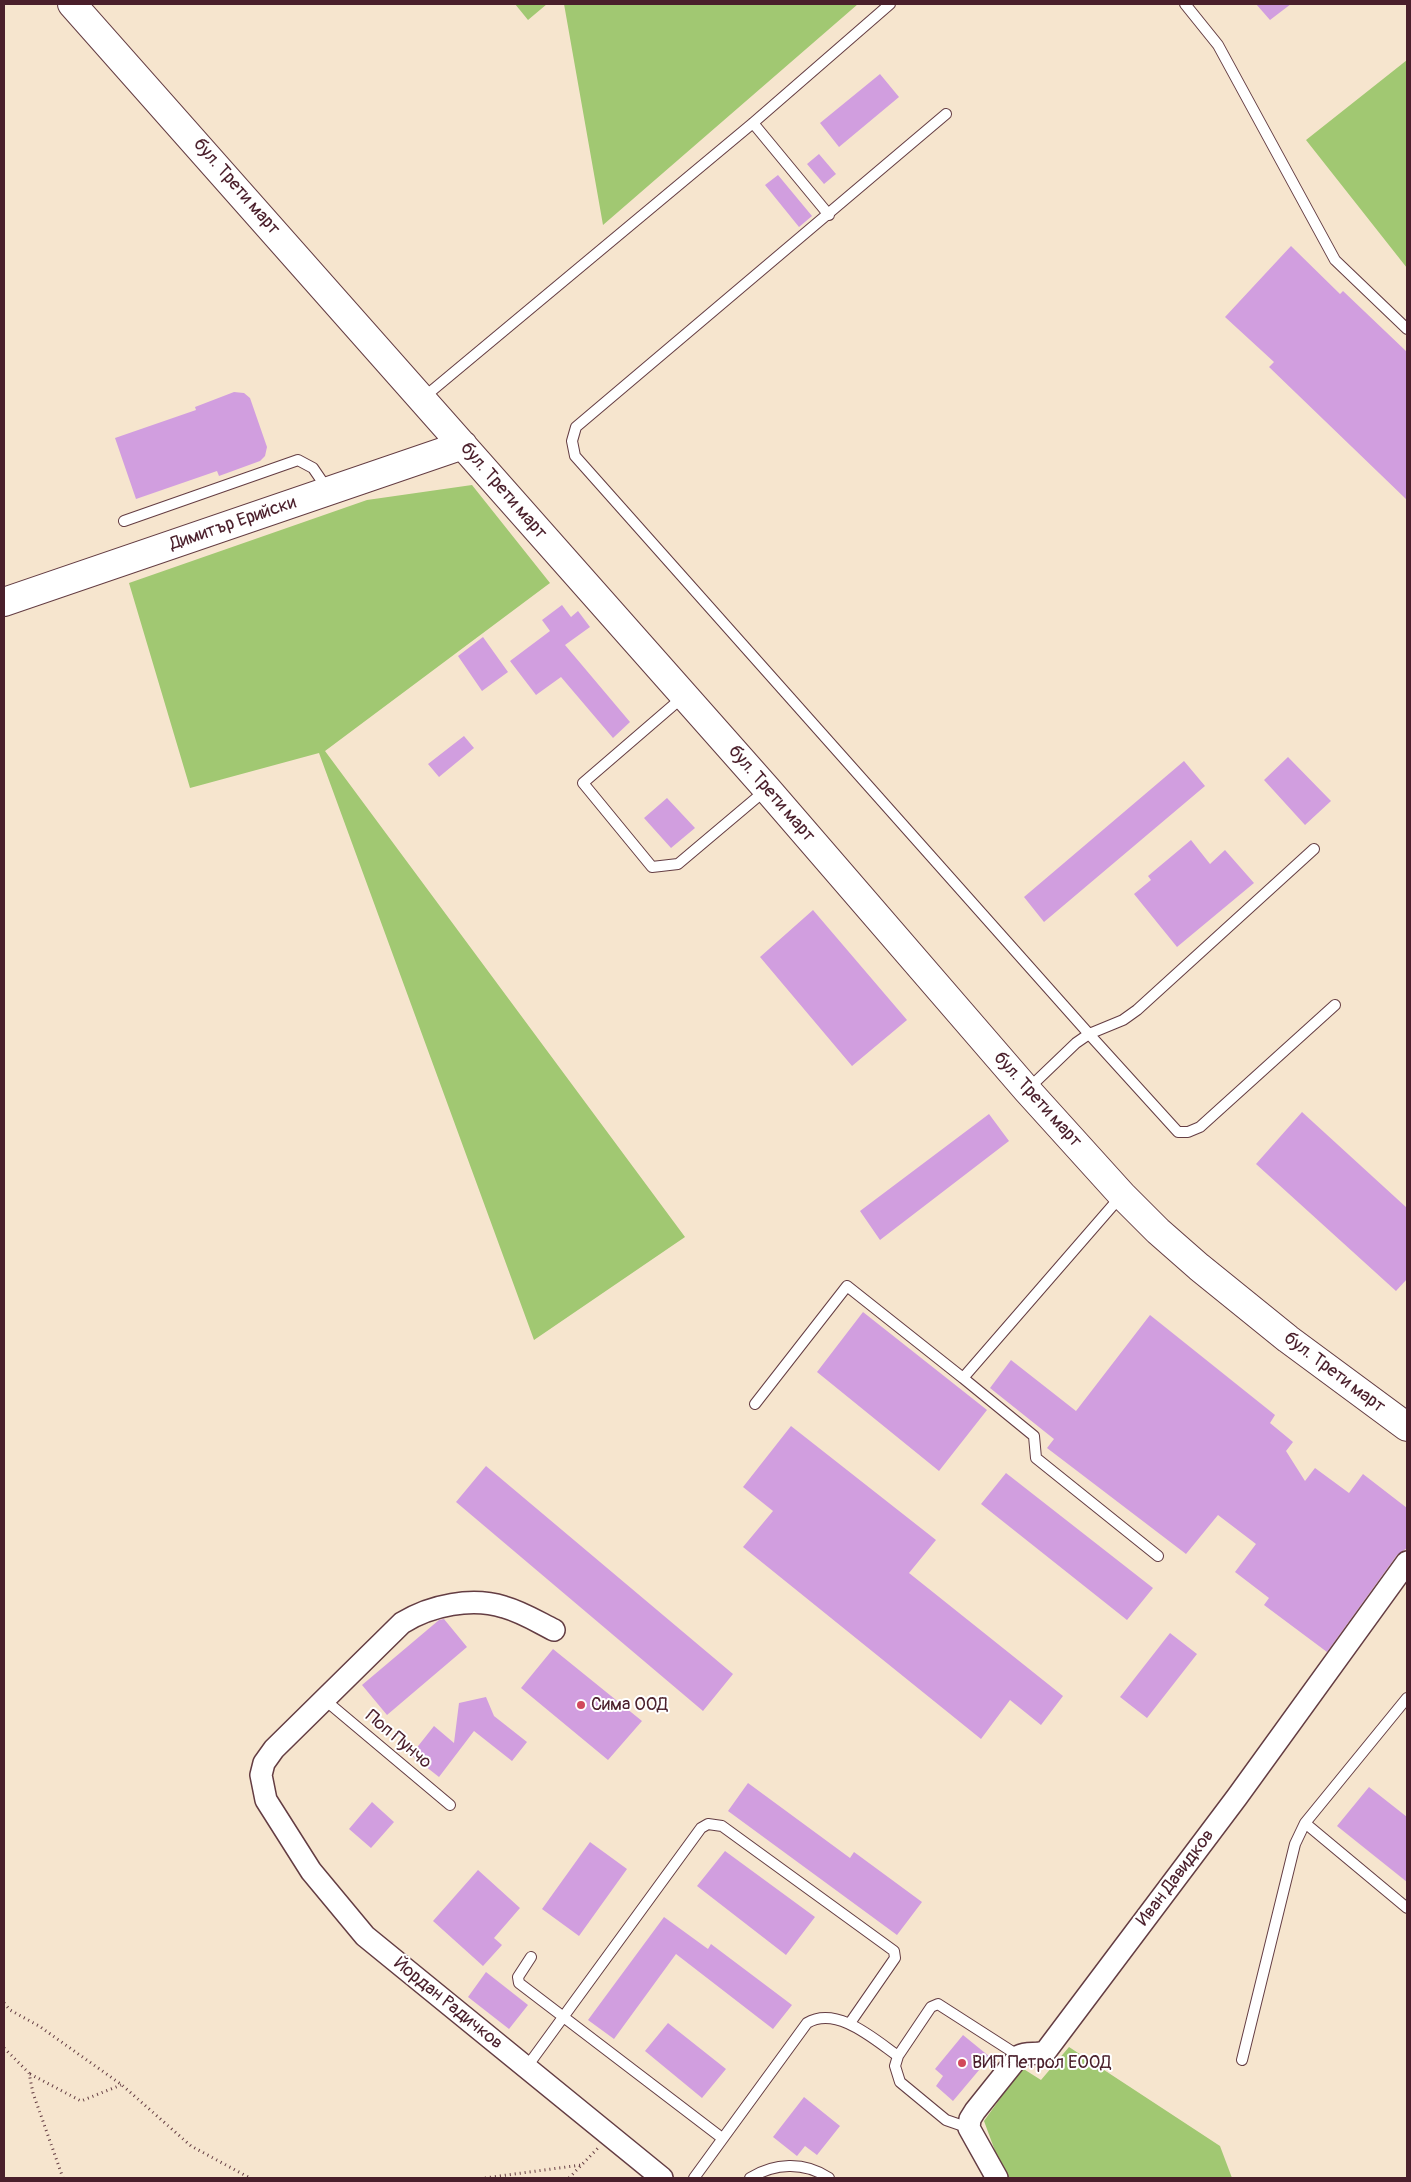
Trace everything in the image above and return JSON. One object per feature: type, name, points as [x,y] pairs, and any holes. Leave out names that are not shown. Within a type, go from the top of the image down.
[{"type":"main road","name":"бул. Трети март","points":[[72,4],[176,118],[767,789],[1027,1090],[1122,1195],[1158,1231],[1199,1267],[1288,1339],[1407,1427]]},
{"type":"main road","name":"бул. Трети март","points":[[94,4],[176,118]]},
{"type":"main road","name":"Димитър Ерийски","points":[[4,602],[463,445]]},
{"type":"street","name":"Иван Давидков","points":[[1019,2056],[1026,2053],[1041,2054],[1046,2051],[1237,1796],[1407,1562]]},
{"type":"street","points":[[325,1700],[402,1623],[415,1615],[435,1608],[457,1604],[493,1604],[512,1610],[554,1630]]},
{"type":"street","name":"Йордан Радичков","points":[[325,1700],[290,1731],[264,1762],[261,1775],[266,1800],[311,1871],[366,1936],[662,2178]]},
{"type":"street","points":[[997,2178],[970,2128],[970,2119],[1019,2056]]},
{"type":"lane","points":[[422,399],[753,123],[890,4]]},
{"type":"lane","points":[[1185,4],[1218,45],[1335,260],[1407,329]]},
{"type":"lane","points":[[946,114],[829,215],[576,427],[572,441],[575,456],[1178,1132],[1188,1132],[1200,1127],[1335,1005]]},
{"type":"lane","points":[[753,123],[829,215]]},
{"type":"lane","points":[[124,521],[298,460],[313,468],[329,491]]},
{"type":"lane","points":[[684,695],[583,784],[652,867],[678,864],[767,789]]},
{"type":"lane","points":[[1027,1090],[1076,1043],[1089,1034],[1123,1020],[1137,1010],[1314,849]]},
{"type":"lane","points":[[963,1378],[1122,1195]]},
{"type":"lane","points":[[756,1404],[847,1286],[1034,1436],[1036,1458],[1158,1556]]},
{"type":"lane","points":[[1242,2060],[1295,1844],[1305,1823],[1407,1698]]},
{"type":"lane","name":"Поп Пунчо","points":[[325,1700],[450,1805]]},
{"type":"lane","points":[[1305,1823],[1407,1908]]},
{"type":"lane","points":[[526,2068],[701,1828],[708,1824],[722,1826],[894,1951],[894,1958],[850,2023]]},
{"type":"lane","points":[[531,1957],[518,1977],[518,1981],[722,2138]]},
{"type":"lane","points":[[970,2128],[946,2120],[900,2082],[895,2066],[898,2056],[931,2007],[938,2004],[1019,2056]]},
{"type":"lane","points":[[694,2178],[807,2022],[821,2018],[850,2023],[898,2056]]},
{"type":"lane","points":[[750,2178],[765,2169],[800,2165],[829,2178]]},
{"type":"path","points":[[4,2003],[10,2010],[39,2026],[122,2085],[191,2146],[250,2178]]},
{"type":"path","points":[[4,2048],[29,2073],[81,2101],[122,2085]]},
{"type":"path","points":[[29,2073],[32,2093],[63,2178]]},
{"type":"path","points":[[569,2178],[610,2136]]},
{"type":"path","points":[[485,2178],[581,2165]]},
{"type":"green space","points":[[515,4],[547,4],[528,20]]},
{"type":"green space","points":[[564,4],[858,4],[603,225]]},
{"type":"green space","points":[[1407,60],[1407,268],[1306,140]]},
{"type":"green space","points":[[472,485],[550,583],[325,751],[685,1237],[534,1340],[319,753],[190,788],[129,583],[367,500]]},
{"type":"green space","points":[[1069,2047],[1220,2146],[1232,2178],[1005,2178],[984,2121],[1022,2068],[1041,2080]]},
{"type":"building","points":[[1256,4],[1291,4],[1270,20]]},
{"type":"building","points":[[880,74],[899,97],[839,147],[820,123]]},
{"type":"building","points":[[819,154],[836,174],[824,184],[807,164]]},
{"type":"building","points":[[778,175],[812,216],[799,227],[765,185]]},
{"type":"building","points":[[1291,246],[1340,294],[1343,291],[1407,352],[1407,500],[1269,367],[1274,362],[1225,317]]},
{"type":"building","points":[[234,392],[244,393],[250,398],[267,447],[265,456],[260,461],[219,476],[217,471],[136,499],[115,438],[196,410],[195,407]]},
{"type":"building","points":[[562,605],[571,617],[578,611],[590,627],[565,645],[630,722],[613,738],[561,677],[536,695],[510,661],[550,631],[542,620]]},
{"type":"building","points":[[483,637],[508,672],[482,691],[458,656]]},
{"type":"building","points":[[464,736],[474,748],[439,777],[428,764]]},
{"type":"building","points":[[1288,757],[1331,801],[1305,825],[1264,780]]},
{"type":"building","points":[[1184,761],[1205,786],[1044,922],[1024,897]]},
{"type":"building","points":[[667,798],[695,828],[671,848],[644,818]]},
{"type":"building","points":[[1191,840],[1210,864],[1225,850],[1254,883],[1177,947],[1134,894],[1151,880],[1148,876]]},
{"type":"building","points":[[813,910],[907,1020],[852,1066],[760,957]]},
{"type":"building","points":[[1302,1112],[1407,1208],[1407,1279],[1396,1291],[1256,1164]]},
{"type":"building","points":[[989,1114],[1009,1141],[880,1240],[860,1211]]},
{"type":"building","points":[[863,1312],[987,1410],[939,1471],[817,1372]]},
{"type":"building","points":[[1150,1315],[1275,1415],[1270,1423],[1293,1442],[1286,1451],[1305,1481],[1315,1468],[1349,1493],[1363,1474],[1407,1508],[1407,1548],[1397,1555],[1327,1652],[1264,1605],[1269,1598],[1235,1572],[1256,1544],[1218,1515],[1186,1554],[1047,1448],[1054,1439],[990,1388],[1011,1360],[1076,1411]]},
{"type":"building","points":[[791,1426],[936,1540],[909,1573],[1063,1696],[1041,1725],[1010,1700],[981,1739],[743,1547],[773,1511],[743,1487]]},
{"type":"building","points":[[486,1466],[733,1674],[703,1711],[456,1502]]},
{"type":"building","points":[[1006,1473],[1153,1588],[1127,1620],[981,1504]]},
{"type":"building","points":[[444,1619],[467,1647],[387,1715],[362,1685],[439,1620]]},
{"type":"building","points":[[1170,1633],[1197,1654],[1147,1718],[1120,1697]]},
{"type":"building","name":"Сима ООД","points":[[553,1649],[642,1721],[608,1760],[521,1688]]},
{"type":"building","points":[[486,1697],[494,1716],[527,1742],[512,1761],[474,1731],[439,1777],[411,1755],[434,1726],[454,1743],[459,1703]]},
{"type":"building","points":[[748,1783],[850,1858],[854,1852],[922,1902],[897,1935],[728,1811]]},
{"type":"building","points":[[1369,1787],[1407,1817],[1407,1882],[1337,1826]]},
{"type":"building","points":[[372,1802],[394,1822],[371,1848],[349,1829]]},
{"type":"building","points":[[590,1842],[627,1869],[579,1936],[542,1909]]},
{"type":"building","points":[[725,1851],[815,1917],[786,1955],[697,1886]]},
{"type":"building","points":[[478,1870],[520,1908],[494,1938],[502,1945],[483,1966],[433,1921]]},
{"type":"building","points":[[664,1917],[708,1949],[711,1944],[792,2005],[773,2029],[676,1954],[614,2039],[588,2020]]},
{"type":"building","points":[[486,1972],[528,2005],[509,2029],[468,1997]]},
{"type":"building","points":[[668,2023],[726,2069],[702,2098],[645,2051]]},
{"type":"building","name":"ВИП Петрол ЕООД","points":[[963,2035],[990,2057],[953,2101],[936,2086],[943,2076],[935,2069]]},
{"type":"building","points":[[804,2097],[840,2126],[817,2155],[805,2146],[797,2156],[773,2137]]},
{"type":"place","name":"Сима ООД","points":[[581,1705]]},
{"type":"place","name":"ВИП Петрол ЕООД","points":[[962,2063]]}]
